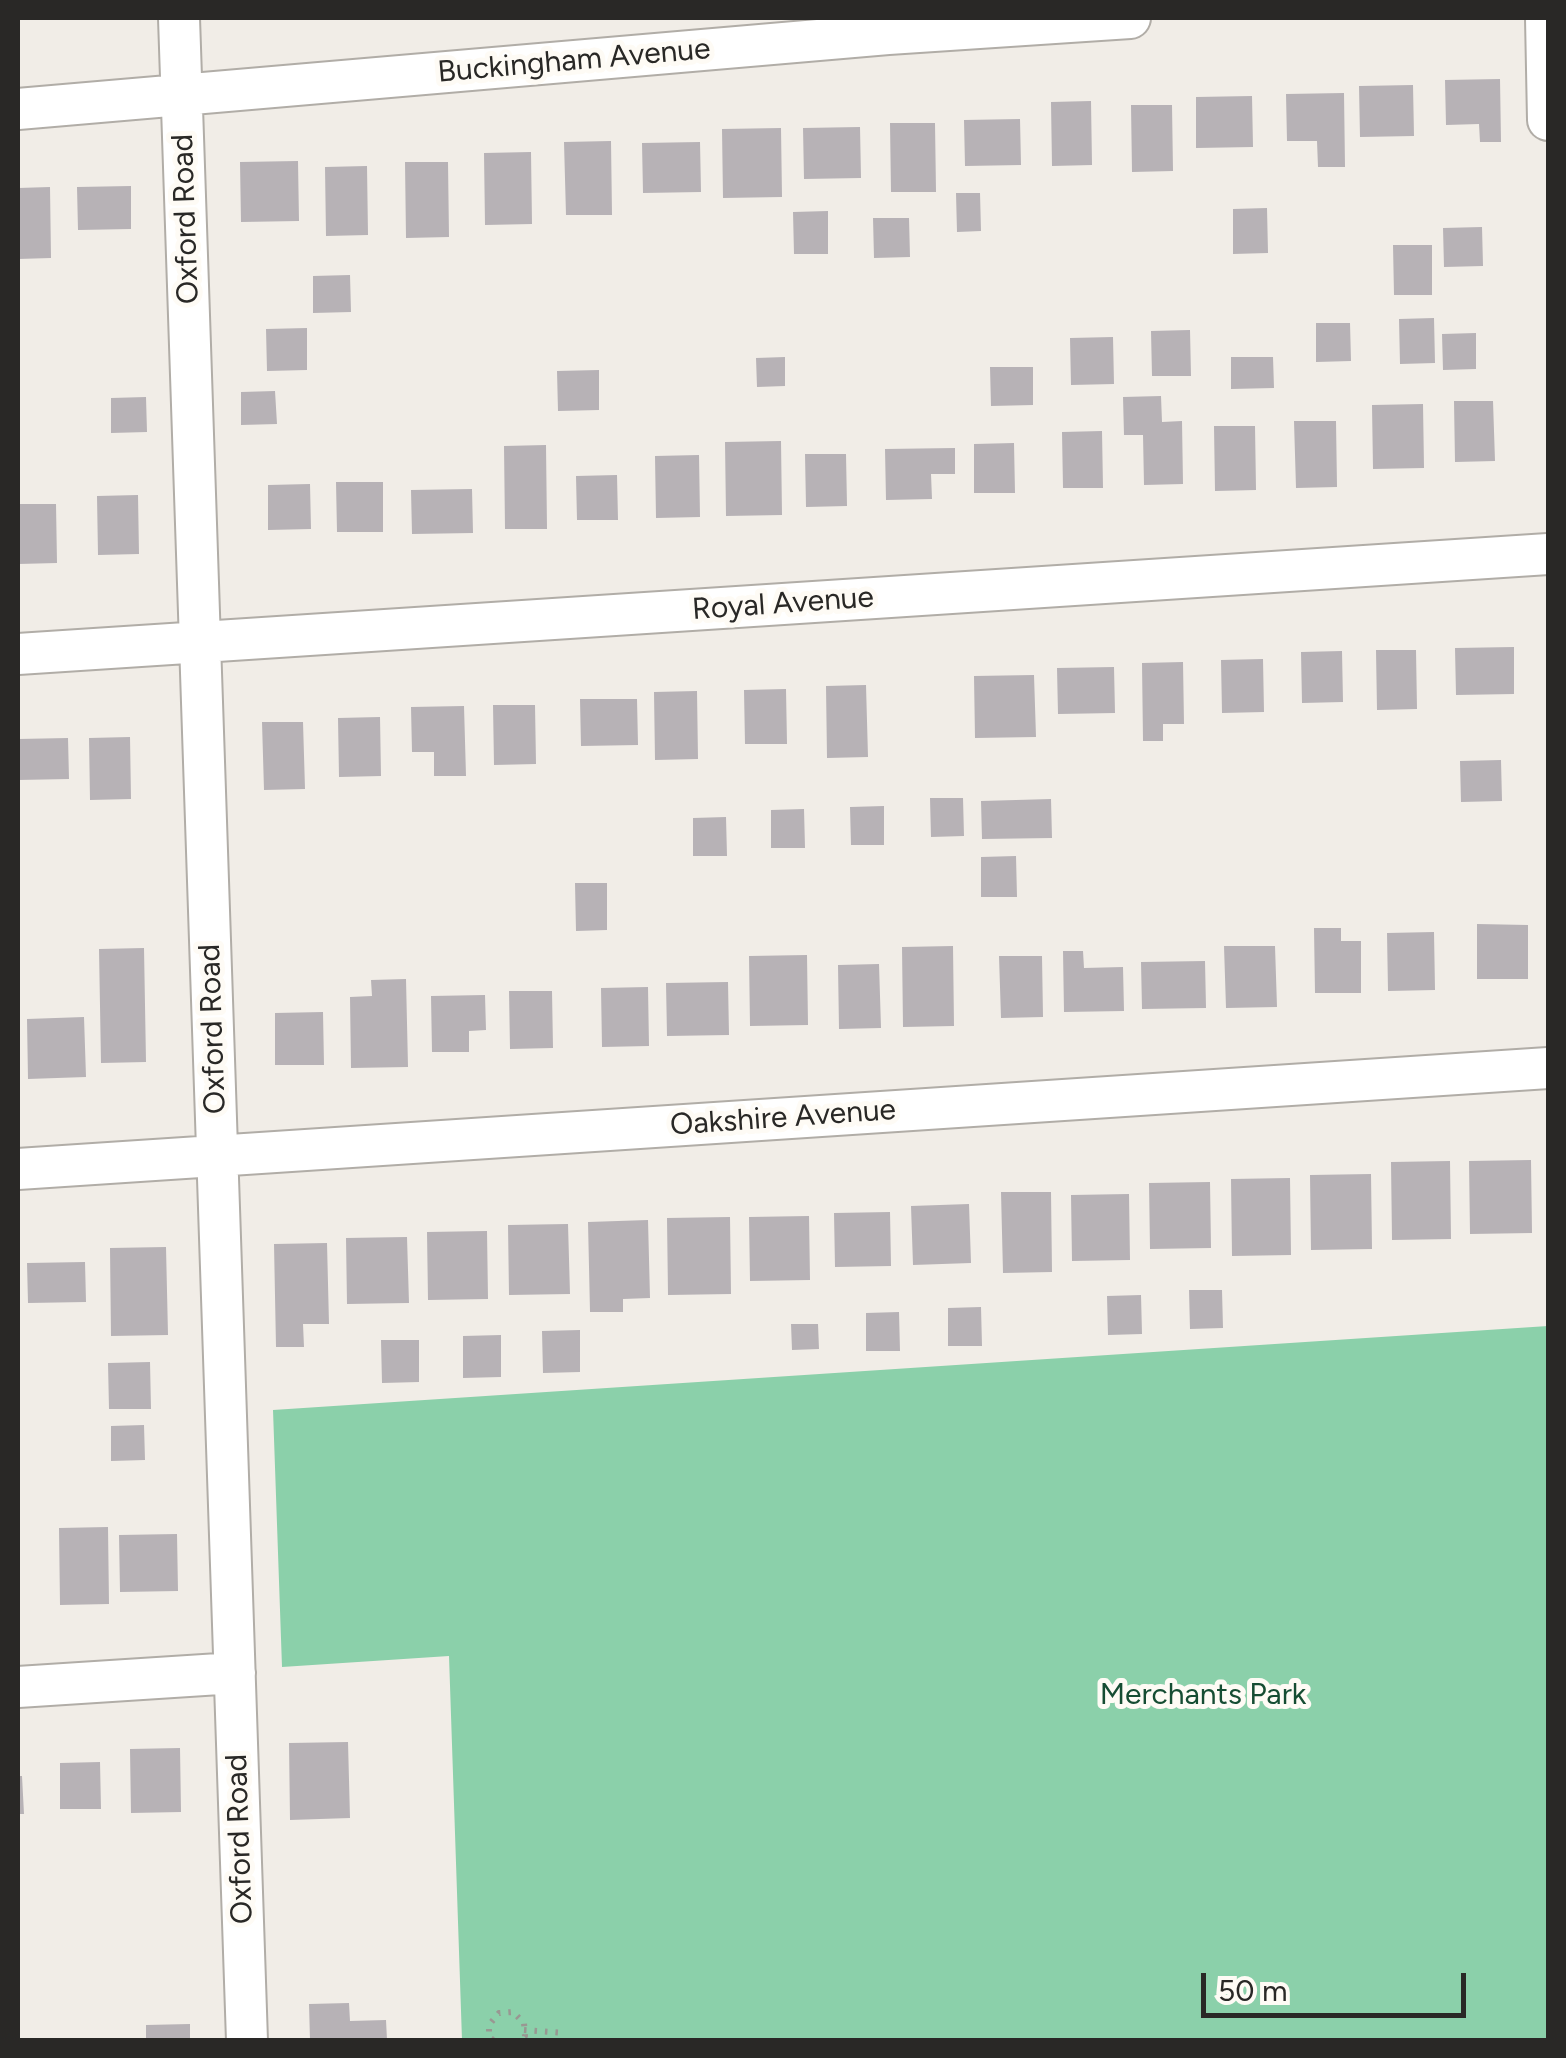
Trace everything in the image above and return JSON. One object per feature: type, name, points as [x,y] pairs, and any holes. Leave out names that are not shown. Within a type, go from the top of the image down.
[{"type":"street","name":"Oxford Road","points":[[180,18],[247,2040]]},
{"type":"street","name":"Buckingham Avenue","points":[[18,109],[849,37],[1130,18]]},
{"type":"street","points":[[1546,18],[1548,120]]},
{"type":"street","name":"Royal Avenue","points":[[18,654],[1548,554]]},
{"type":"street","name":"Oakshire Avenue","points":[[18,1169],[1548,1068]]},
{"type":"street","points":[[18,1687],[235,1673]]},
{"type":"path","points":[[493,2040],[489,2024],[499,2013],[513,2012],[524,2023],[520,2040]]},
{"type":"path","points":[[524,2030],[565,2033]]},
{"type":"green space","name":"Merchants Park","points":[[1548,1326],[1548,2040],[462,2040],[449,1656],[282,1667],[273,1410]]},
{"type":"building","points":[[1500,79],[1501,142],[1480,142],[1479,124],[1446,125],[1445,80]]},
{"type":"building","points":[[1413,85],[1414,136],[1360,137],[1359,86]]},
{"type":"building","points":[[1344,93],[1345,167],[1318,167],[1317,141],[1287,141],[1286,94]]},
{"type":"building","points":[[1252,96],[1253,147],[1196,148],[1196,97]]},
{"type":"building","points":[[1091,101],[1092,165],[1052,166],[1051,102]]},
{"type":"building","points":[[1131,105],[1172,105],[1173,171],[1132,172]]},
{"type":"building","points":[[1020,119],[1021,165],[965,166],[964,120]]},
{"type":"building","points":[[890,123],[935,123],[936,192],[891,192]]},
{"type":"building","points":[[860,127],[861,178],[804,179],[803,128]]},
{"type":"building","points":[[781,128],[782,197],[723,198],[722,129]]},
{"type":"building","points":[[611,141],[612,215],[566,215],[564,142]]},
{"type":"building","points":[[700,142],[701,192],[643,193],[642,143]]},
{"type":"building","points":[[531,152],[532,224],[485,225],[484,153]]},
{"type":"building","points":[[298,161],[299,221],[241,222],[240,162]]},
{"type":"building","points":[[405,162],[448,162],[449,237],[406,238]]},
{"type":"building","points":[[367,166],[368,235],[326,236],[325,167]]},
{"type":"building","points":[[131,186],[131,229],[78,230],[77,187]]},
{"type":"building","points":[[50,187],[51,258],[18,259],[18,188]]},
{"type":"building","points":[[956,193],[980,193],[981,231],[957,232]]},
{"type":"building","points":[[1267,208],[1268,253],[1233,254],[1233,209]]},
{"type":"building","points":[[828,211],[828,254],[794,254],[793,212]]},
{"type":"building","points":[[873,218],[909,218],[910,257],[874,258]]},
{"type":"building","points":[[1482,227],[1483,266],[1444,267],[1443,228]]},
{"type":"building","points":[[1393,245],[1432,245],[1432,295],[1394,295]]},
{"type":"building","points":[[350,275],[351,312],[313,313],[313,276]]},
{"type":"building","points":[[1434,318],[1435,363],[1400,364],[1399,319]]},
{"type":"building","points":[[1316,323],[1350,323],[1351,361],[1316,362]]},
{"type":"building","points":[[307,328],[307,370],[267,371],[266,329]]},
{"type":"building","points":[[1190,330],[1191,376],[1152,376],[1151,331]]},
{"type":"building","points":[[1476,333],[1476,369],[1443,370],[1442,334]]},
{"type":"building","points":[[1113,337],[1114,384],[1071,385],[1070,338]]},
{"type":"building","points":[[785,357],[785,386],[757,387],[756,358]]},
{"type":"building","points":[[1231,357],[1273,357],[1274,388],[1231,389]]},
{"type":"building","points":[[990,367],[1033,367],[1033,405],[991,406]]},
{"type":"building","points":[[599,370],[599,410],[558,411],[557,371]]},
{"type":"building","points":[[275,391],[277,424],[241,425],[241,392]]},
{"type":"building","points":[[1161,396],[1162,422],[1182,421],[1183,484],[1144,485],[1143,435],[1124,435],[1123,397]]},
{"type":"building","points":[[146,397],[147,432],[111,433],[111,398]]},
{"type":"building","points":[[1454,401],[1493,401],[1495,461],[1455,462]]},
{"type":"building","points":[[1423,404],[1424,468],[1373,469],[1372,405]]},
{"type":"building","points":[[1294,421],[1336,421],[1337,487],[1296,488]]},
{"type":"building","points":[[1214,426],[1255,426],[1256,490],[1215,491]]},
{"type":"building","points":[[1102,431],[1103,488],[1063,488],[1062,432]]},
{"type":"building","points":[[781,441],[782,515],[726,516],[725,442]]},
{"type":"building","points":[[1014,443],[1015,493],[974,493],[974,444]]},
{"type":"building","points":[[546,445],[547,529],[505,529],[504,446]]},
{"type":"building","points":[[955,448],[955,474],[931,474],[932,499],[886,500],[885,449]]},
{"type":"building","points":[[805,454],[846,454],[847,506],[806,507]]},
{"type":"building","points":[[699,455],[700,517],[656,518],[655,456]]},
{"type":"building","points":[[617,475],[618,520],[577,520],[576,476]]},
{"type":"building","points":[[336,482],[383,482],[383,532],[337,532]]},
{"type":"building","points":[[310,484],[311,529],[268,530],[268,485]]},
{"type":"building","points":[[472,489],[473,533],[412,534],[411,490]]},
{"type":"building","points":[[138,495],[139,554],[98,555],[97,496]]},
{"type":"building","points":[[18,504],[56,504],[57,563],[18,564]]},
{"type":"building","points":[[1514,647],[1514,694],[1456,695],[1455,648]]},
{"type":"building","points":[[1376,650],[1416,650],[1417,709],[1377,710]]},
{"type":"building","points":[[1342,651],[1343,702],[1302,703],[1301,652]]},
{"type":"building","points":[[1263,659],[1264,712],[1222,713],[1221,660]]},
{"type":"building","points":[[1183,662],[1184,724],[1163,724],[1163,741],[1143,741],[1142,663]]},
{"type":"building","points":[[1114,667],[1115,713],[1058,714],[1057,668]]},
{"type":"building","points":[[1034,675],[1036,737],[975,738],[974,676]]},
{"type":"building","points":[[866,685],[868,757],[827,758],[826,686]]},
{"type":"building","points":[[786,689],[787,744],[745,744],[744,690]]},
{"type":"building","points":[[697,691],[698,759],[655,760],[654,692]]},
{"type":"building","points":[[580,699],[637,699],[638,745],[581,746]]},
{"type":"building","points":[[493,705],[535,705],[536,764],[494,765]]},
{"type":"building","points":[[464,706],[466,776],[434,776],[434,752],[412,752],[411,707]]},
{"type":"building","points":[[380,717],[381,776],[339,777],[338,718]]},
{"type":"building","points":[[262,722],[303,722],[305,789],[264,790]]},
{"type":"building","points":[[130,737],[131,799],[90,800],[89,738]]},
{"type":"building","points":[[68,738],[69,779],[18,780],[18,739]]},
{"type":"building","points":[[1501,760],[1502,801],[1461,802],[1460,761]]},
{"type":"building","points":[[930,798],[963,798],[964,836],[931,837]]},
{"type":"building","points":[[1051,799],[1052,838],[982,839],[981,801]]},
{"type":"building","points":[[884,806],[884,845],[851,845],[850,807]]},
{"type":"building","points":[[804,809],[805,848],[771,848],[771,810]]},
{"type":"building","points":[[726,817],[727,856],[693,856],[693,818]]},
{"type":"building","points":[[1016,856],[1017,897],[981,897],[981,857]]},
{"type":"building","points":[[575,883],[607,883],[607,930],[576,931]]},
{"type":"building","points":[[1477,924],[1528,925],[1528,979],[1477,979]]},
{"type":"building","points":[[1314,928],[1341,928],[1341,941],[1361,941],[1361,993],[1315,993]]},
{"type":"building","points":[[1434,932],[1435,990],[1388,991],[1387,933]]},
{"type":"building","points":[[953,946],[954,1026],[903,1027],[902,947]]},
{"type":"building","points":[[1224,946],[1275,946],[1277,1007],[1226,1008]]},
{"type":"building","points":[[144,948],[146,1062],[101,1063],[99,949]]},
{"type":"building","points":[[1063,951],[1083,951],[1084,968],[1123,967],[1124,1011],[1064,1012]]},
{"type":"building","points":[[807,955],[808,1025],[750,1026],[749,956]]},
{"type":"building","points":[[999,956],[1042,956],[1043,1017],[1001,1018]]},
{"type":"building","points":[[1205,961],[1206,1008],[1142,1009],[1141,962]]},
{"type":"building","points":[[879,964],[881,1028],[839,1029],[838,965]]},
{"type":"building","points":[[406,979],[408,1067],[351,1068],[350,997],[372,996],[371,980]]},
{"type":"building","points":[[728,982],[729,1035],[667,1036],[666,983]]},
{"type":"building","points":[[648,987],[649,1046],[602,1047],[601,988]]},
{"type":"building","points":[[509,991],[552,991],[553,1048],[510,1049]]},
{"type":"building","points":[[485,995],[486,1030],[469,1031],[469,1052],[432,1052],[431,996]]},
{"type":"building","points":[[323,1012],[324,1065],[275,1065],[275,1013]]},
{"type":"building","points":[[84,1017],[86,1077],[28,1079],[27,1019]]},
{"type":"building","points":[[1531,1160],[1532,1233],[1470,1234],[1469,1161]]},
{"type":"building","points":[[1450,1161],[1451,1239],[1392,1240],[1391,1162]]},
{"type":"building","points":[[1371,1174],[1372,1249],[1311,1250],[1310,1175]]},
{"type":"building","points":[[1290,1178],[1291,1255],[1232,1256],[1231,1179]]},
{"type":"building","points":[[1210,1182],[1211,1248],[1150,1249],[1149,1183]]},
{"type":"building","points":[[1001,1192],[1051,1192],[1052,1272],[1003,1273]]},
{"type":"building","points":[[1129,1194],[1130,1260],[1072,1261],[1071,1195]]},
{"type":"building","points":[[969,1204],[971,1263],[913,1265],[911,1206]]},
{"type":"building","points":[[890,1212],[891,1266],[835,1267],[834,1213]]},
{"type":"building","points":[[809,1216],[810,1280],[750,1281],[749,1217]]},
{"type":"building","points":[[730,1217],[731,1294],[668,1295],[667,1218]]},
{"type":"building","points":[[648,1220],[650,1298],[623,1299],[623,1312],[590,1312],[588,1222]]},
{"type":"building","points":[[568,1224],[570,1294],[509,1295],[508,1225]]},
{"type":"building","points":[[487,1231],[488,1299],[428,1300],[427,1232]]},
{"type":"building","points":[[407,1237],[409,1303],[347,1304],[346,1238]]},
{"type":"building","points":[[327,1243],[329,1324],[303,1324],[304,1347],[276,1347],[274,1244]]},
{"type":"building","points":[[166,1247],[168,1335],[111,1336],[110,1248]]},
{"type":"building","points":[[85,1262],[86,1302],[28,1303],[27,1263]]},
{"type":"building","points":[[1189,1290],[1222,1290],[1223,1328],[1190,1329]]},
{"type":"building","points":[[1141,1295],[1142,1334],[1108,1335],[1107,1296]]},
{"type":"building","points":[[981,1307],[982,1346],[948,1346],[948,1308]]},
{"type":"building","points":[[899,1312],[900,1351],[866,1351],[866,1313]]},
{"type":"building","points":[[791,1324],[818,1324],[819,1349],[792,1350]]},
{"type":"building","points":[[580,1330],[580,1372],[543,1373],[542,1331]]},
{"type":"building","points":[[501,1335],[501,1377],[463,1378],[463,1336]]},
{"type":"building","points":[[381,1340],[419,1340],[419,1382],[382,1383]]},
{"type":"building","points":[[150,1362],[151,1409],[109,1409],[108,1363]]},
{"type":"building","points":[[144,1425],[145,1460],[111,1461],[111,1426]]},
{"type":"building","points":[[108,1527],[109,1604],[60,1605],[59,1528]]},
{"type":"building","points":[[177,1534],[178,1591],[120,1592],[119,1535]]},
{"type":"building","points":[[348,1742],[350,1818],[290,1820],[289,1743]]},
{"type":"building","points":[[180,1748],[181,1812],[131,1813],[130,1749]]},
{"type":"building","points":[[100,1762],[101,1809],[60,1809],[60,1763]]},
{"type":"building","points":[[18,1776],[22,1776],[24,1814],[18,1814]]},
{"type":"building","points":[[349,2003],[350,2021],[386,2020],[387,2040],[310,2040],[309,2004]]},
{"type":"building","points":[[190,2024],[190,2040],[146,2040],[146,2025]]}]
